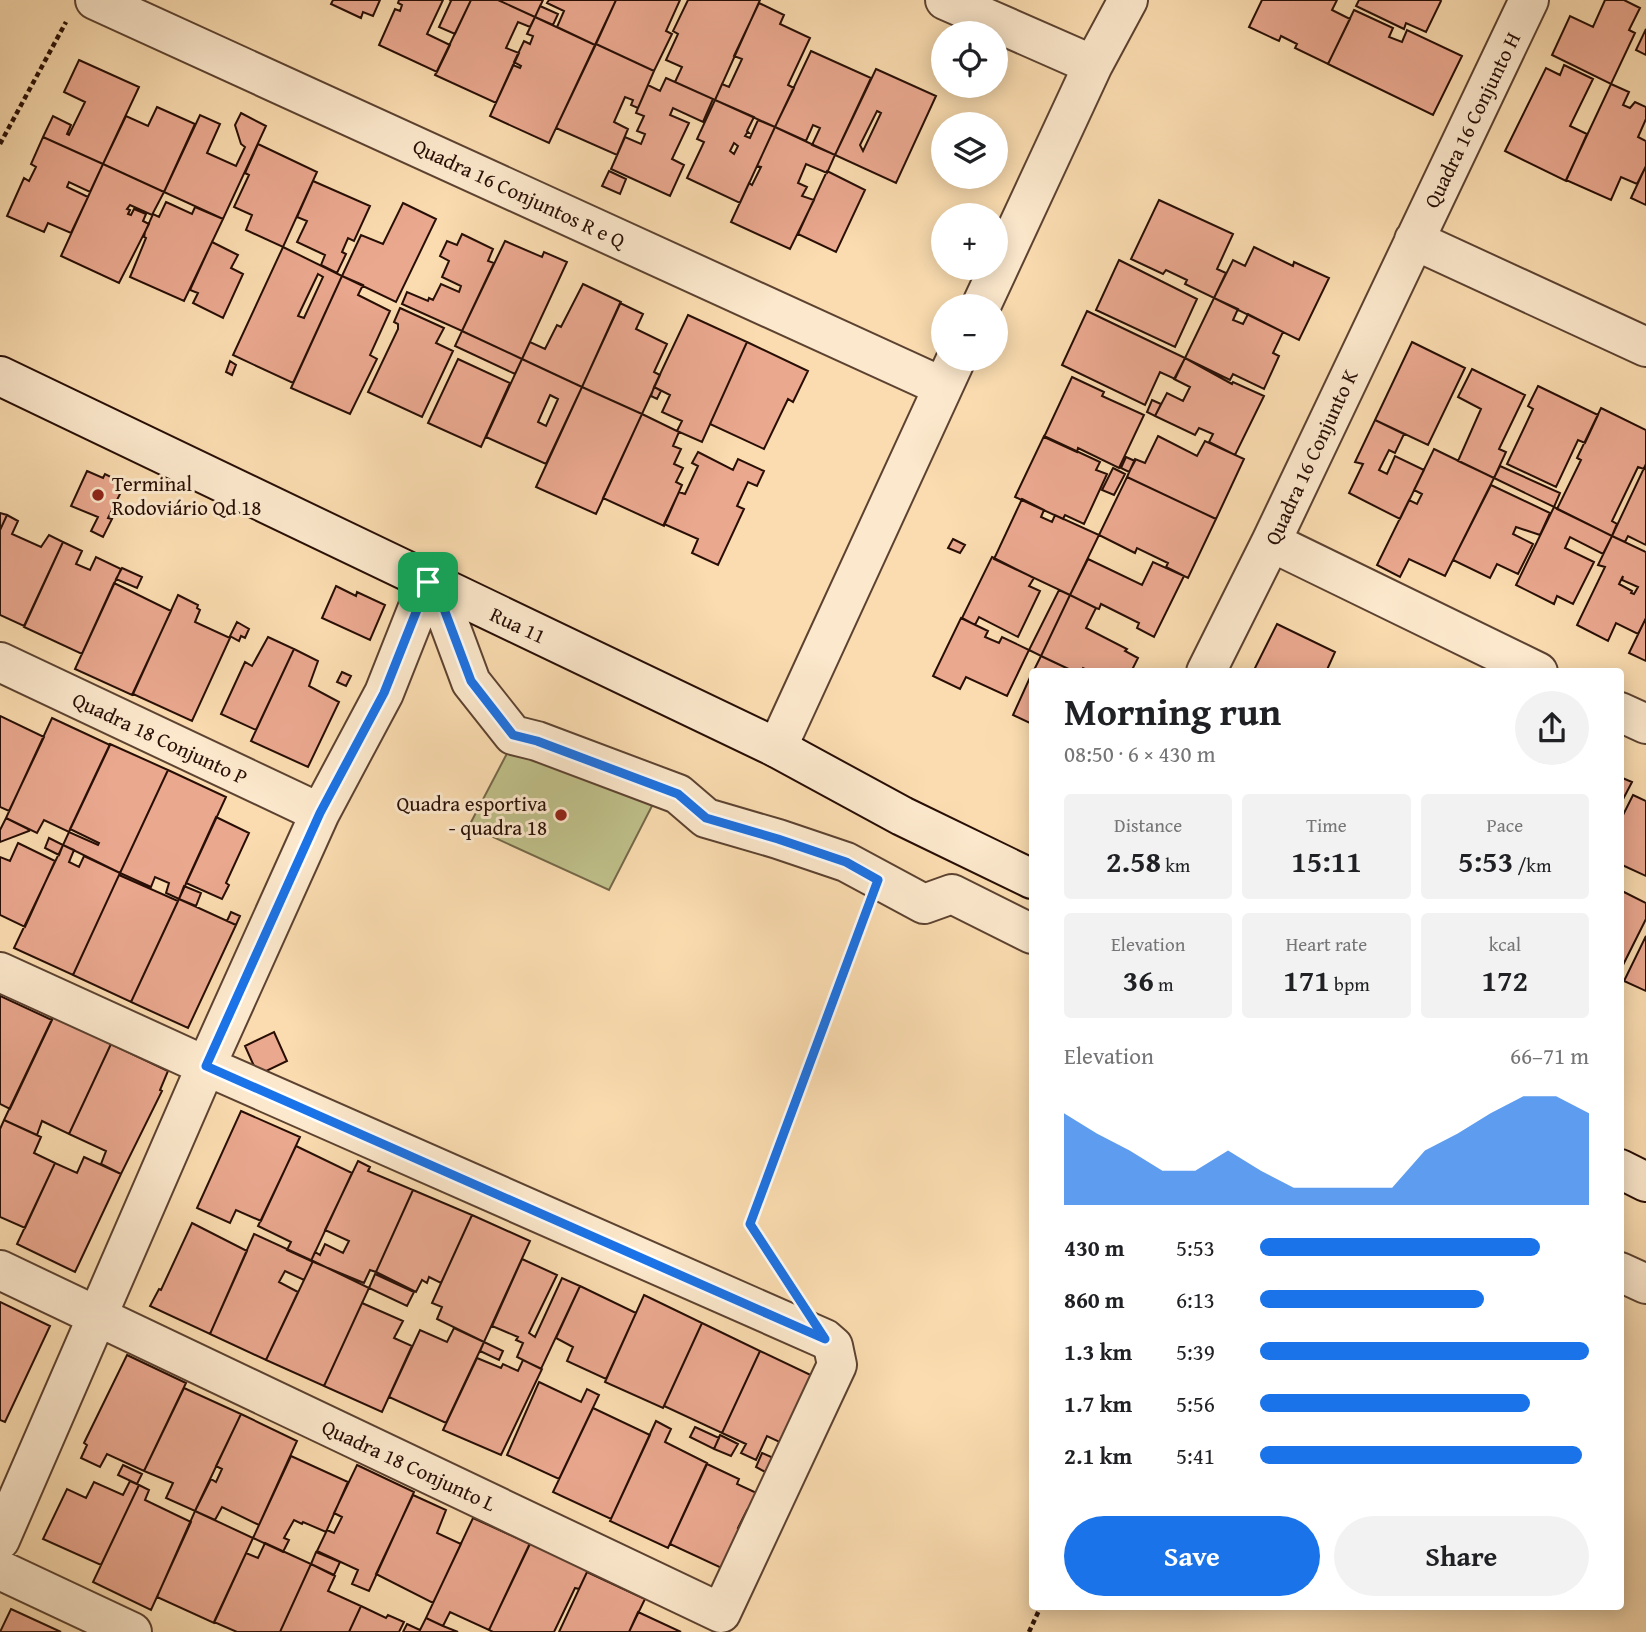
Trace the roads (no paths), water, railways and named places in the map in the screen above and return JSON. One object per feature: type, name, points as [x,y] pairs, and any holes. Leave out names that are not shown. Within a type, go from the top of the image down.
[{"type":"street","points":[[945,0],[1093,65]]},
{"type":"street","points":[[987,294],[1093,65],[1128,0]]},
{"type":"street","name":"Quadra 16 Conjunto H","points":[[1414,240],[1530,0]]},
{"type":"street","name":"Quadra 16 Conjuntos R e Q","points":[[83,6],[950,373]]},
{"type":"street","points":[[1414,240],[1646,347]]},
{"type":"street","name":"Quadra 16 Conjunto K","points":[[1208,668],[1271,542],[1414,240]]},
{"type":"street","points":[[776,748],[950,373]]},
{"type":"street","name":"Rua 11","points":[[0,376],[776,748],[902,816],[1029,878]]},
{"type":"street","points":[[1271,542],[1530,668]]},
{"type":"street","points":[[0,1539],[206,1066],[320,813],[384,693],[432,584]]},
{"type":"street","points":[[432,584],[471,681],[513,735],[537,741],[678,794],[706,818],[846,862],[924,904],[952,894],[1029,932]]},
{"type":"street","name":"Quadra 18 Conjunto P","points":[[0,662],[320,813]]},
{"type":"street","points":[[1624,714],[1646,724]]},
{"type":"street","points":[[0,972],[206,1066]]},
{"type":"street","name":"Quadra 18 Conjunto L","points":[[0,1270],[721,1613],[838,1365],[833,1346],[825,1339],[206,1066]]},
{"type":"street","points":[[1624,1171],[1646,1182]]},
{"type":"street","points":[[1624,1274],[1646,1284]]},
{"type":"street","points":[[0,1570],[132,1632]]},
{"type":"place","name":"Terminal Rodoviário Qd 18","points":[[98,495]]},
{"type":"place","name":"Quadra esportiva - quadra 18","points":[[561,815]]}]
